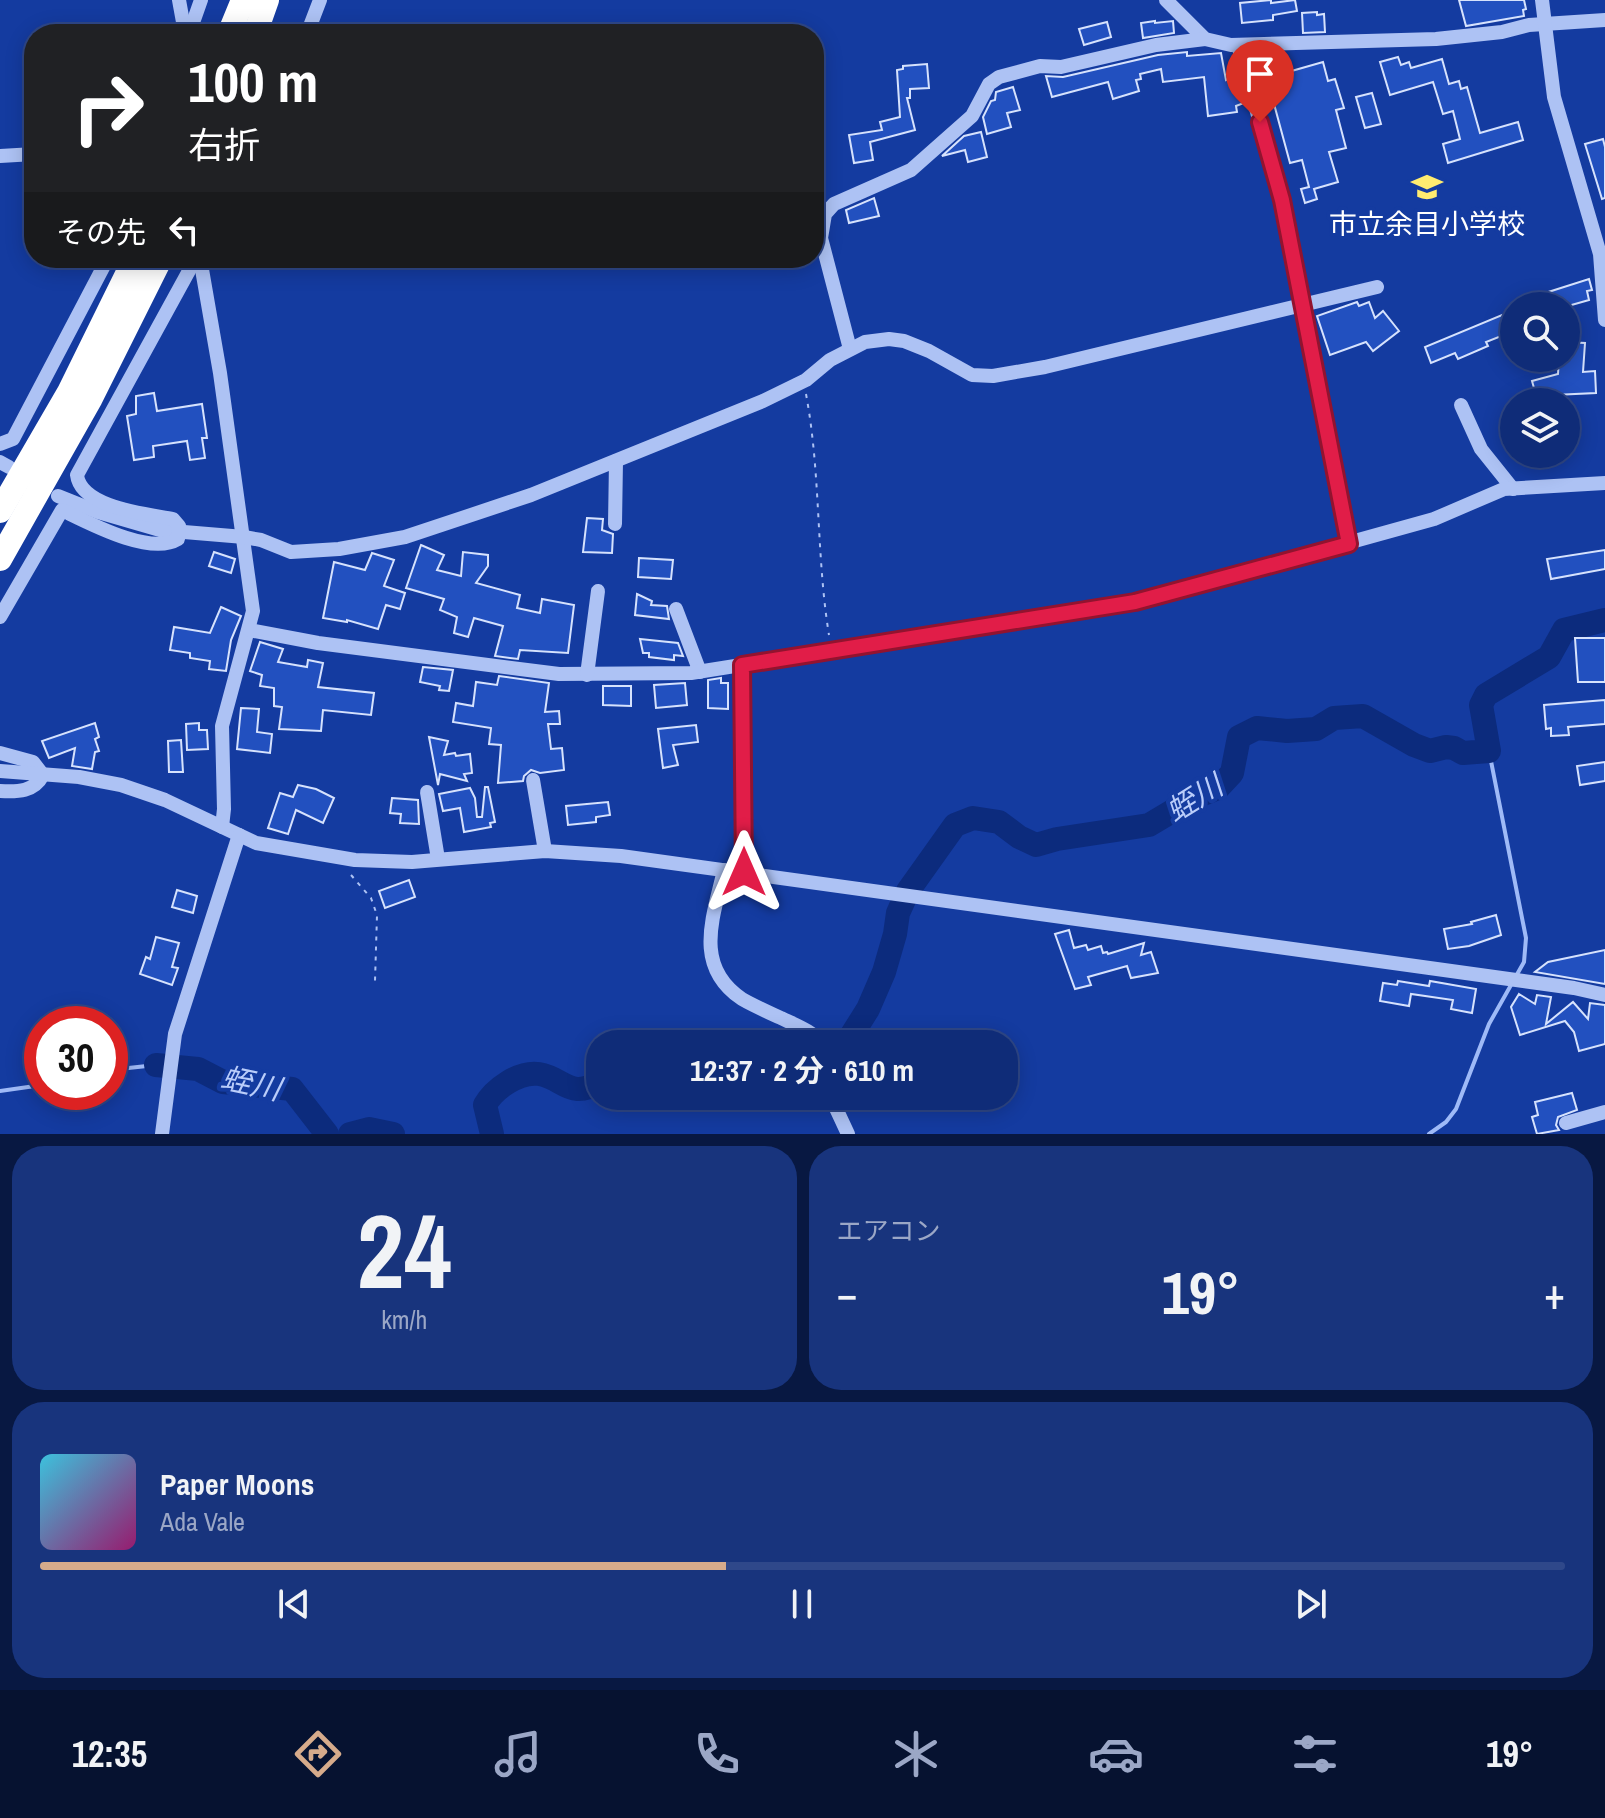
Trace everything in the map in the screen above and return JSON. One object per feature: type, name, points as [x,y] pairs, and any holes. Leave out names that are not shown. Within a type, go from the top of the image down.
[{"type":"highway","points":[[233,24],[243,0]]},
{"type":"highway","points":[[259,24],[267,0]]},
{"type":"highway","points":[[0,511],[69,392],[130,268]]},
{"type":"highway","points":[[0,559],[91,398],[156,268]]},
{"type":"street","points":[[179,0],[184,24]]},
{"type":"street","points":[[192,24],[201,0]]},
{"type":"street","points":[[311,24],[320,0]]},
{"type":"street","points":[[1166,0],[1205,39]]},
{"type":"street","points":[[1542,0],[1554,97],[1600,254],[1605,320]]},
{"type":"street","points":[[824,220],[834,204],[911,170],[972,116],[989,84],[999,77],[1040,66],[1061,67],[1156,45],[1205,39],[1238,45],[1436,39],[1605,20]]},
{"type":"street","points":[[1238,45],[1282,200],[1349,544]]},
{"type":"street","points":[[0,156],[24,155]]},
{"type":"street","points":[[824,249],[850,349]]},
{"type":"street","points":[[0,444],[13,439],[103,268]]},
{"type":"street","points":[[0,617],[62,510],[104,530],[147,542],[169,545],[178,539],[178,523],[173,519],[131,512],[88,494],[79,485],[77,475],[192,268]]},
{"type":"street","points":[[200,268],[244,537],[253,611],[222,726],[222,827]]},
{"type":"street","points":[[58,496],[160,530],[244,537],[291,552],[307,553],[405,537],[531,495],[763,401],[804,381],[830,360],[875,339],[904,341],[972,375],[993,376],[1045,367],[1377,287]]},
{"type":"street","points":[[1461,405],[1481,449],[1513,489]]},
{"type":"street","points":[[615,524],[616,461]]},
{"type":"street","points":[[249,630],[318,643],[559,674],[673,675],[1135,602],[1434,519],[1504,489],[1605,483]]},
{"type":"street","points":[[587,675],[598,591]]},
{"type":"street","points":[[676,609],[700,672]]},
{"type":"street","points":[[742,665],[744,872]]},
{"type":"street","points":[[0,753],[33,762],[43,775]]},
{"type":"street","points":[[0,771],[79,777],[121,785],[165,800],[256,843],[343,859],[412,862],[545,851],[621,856],[1574,988],[1605,995]]},
{"type":"street","points":[[0,791],[27,790],[39,783],[43,775]]},
{"type":"street","points":[[533,780],[545,851]]},
{"type":"street","points":[[427,792],[438,859]]},
{"type":"street","points":[[162,1134],[178,1024],[239,835]]},
{"type":"street","points":[[724,870],[710,942],[710,958],[718,976],[744,1000],[803,1030]]},
{"type":"street","points":[[837,1110],[848,1134]]},
{"type":"street","points":[[1566,1123],[1605,1112]]},
{"type":"path","points":[[804,381],[813,431],[823,596],[831,650]]},
{"type":"path","points":[[343,859],[346,870],[371,898],[377,915],[375,981]]},
{"type":"building","points":[[1271,0],[1271,3],[1295,0],[1297,11],[1273,15],[1273,20],[1242,23],[1240,3]]},
{"type":"building","points":[[1459,0],[1524,0],[1526,9],[1523,10],[1524,16],[1466,26]]},
{"type":"building","points":[[1317,12],[1317,15],[1324,14],[1325,32],[1303,33],[1302,13]]},
{"type":"building","points":[[1173,21],[1174,33],[1143,38],[1141,23]]},
{"type":"building","points":[[1107,22],[1111,37],[1084,45],[1079,29]]},
{"type":"building","points":[[1187,52],[1187,56],[1221,53],[1226,80],[1236,76],[1244,103],[1236,106],[1237,112],[1208,116],[1204,77],[1163,82],[1161,69],[1140,74],[1141,79],[1136,80],[1139,91],[1113,99],[1108,82],[1052,97],[1046,76],[1063,77],[1158,55]]},
{"type":"building","points":[[1398,57],[1401,65],[1409,62],[1411,68],[1442,59],[1449,84],[1459,81],[1461,89],[1467,87],[1480,133],[1518,122],[1523,140],[1448,163],[1443,144],[1460,139],[1453,111],[1443,114],[1433,82],[1390,95],[1380,62]]},
{"type":"building","points":[[1323,62],[1328,81],[1335,79],[1344,108],[1336,110],[1346,148],[1329,152],[1338,182],[1314,189],[1317,199],[1305,203],[1301,189],[1309,187],[1302,160],[1290,163],[1267,78]]},
{"type":"building","points":[[927,64],[929,88],[910,89],[910,98],[907,98],[915,130],[870,142],[873,160],[854,163],[849,135],[882,130],[880,122],[900,117],[897,70],[903,69],[903,66]]},
{"type":"building","points":[[1013,87],[1020,110],[1007,113],[1011,127],[987,134],[983,117],[991,101],[995,100],[996,92]]},
{"type":"building","points":[[1372,93],[1381,124],[1365,128],[1356,97]]},
{"type":"building","points":[[981,132],[987,157],[968,162],[965,150],[942,156],[964,136]]},
{"type":"building","points":[[1603,139],[1605,198],[1602,199],[1585,144]]},
{"type":"building","points":[[874,198],[879,216],[849,223],[846,210]]},
{"type":"building","points":[[1589,279],[1592,290],[1587,291],[1589,300],[1580,303],[1580,292],[1548,292]]},
{"type":"building","points":[[1357,302],[1359,306],[1369,302],[1375,318],[1383,311],[1399,331],[1373,351],[1366,342],[1330,355],[1317,316]]},
{"type":"building","points":[[1500,316],[1500,337],[1486,342],[1488,346],[1458,359],[1455,353],[1431,363],[1425,347]]},
{"type":"building","points":[[1580,343],[1585,343],[1583,372],[1595,371],[1596,393],[1580,394],[1580,388],[1534,388],[1532,381],[1580,372]]},
{"type":"building","points":[[154,393],[157,411],[202,404],[207,438],[202,438],[205,458],[190,460],[187,441],[153,446],[154,457],[134,460],[127,416],[136,414],[136,396]]},
{"type":"building","points":[[587,518],[603,519],[602,530],[613,534],[612,553],[583,552]]},
{"type":"building","points":[[421,545],[444,555],[437,570],[461,576],[463,552],[488,555],[488,566],[476,583],[520,595],[517,608],[540,613],[542,599],[574,605],[568,653],[520,650],[518,659],[495,656],[503,626],[474,618],[468,637],[454,633],[457,617],[440,610],[444,599],[406,588]]},
{"type":"building","points":[[1605,550],[1605,569],[1551,579],[1547,559]]},
{"type":"building","points":[[214,552],[235,559],[231,573],[209,566]]},
{"type":"building","points":[[372,553],[394,560],[384,586],[405,593],[400,609],[386,605],[378,629],[347,620],[323,618],[334,562],[365,570]]},
{"type":"building","points":[[639,558],[673,560],[671,579],[638,577]]},
{"type":"building","points":[[637,594],[652,601],[651,605],[667,606],[669,619],[635,615]]},
{"type":"building","points":[[221,607],[241,616],[231,640],[226,671],[209,669],[210,661],[190,658],[190,653],[170,650],[174,627],[210,633]]},
{"type":"building","points":[[1575,638],[1605,638],[1605,682],[1578,682]]},
{"type":"building","points":[[640,639],[678,643],[683,656],[674,655],[674,660],[649,657],[649,653],[643,653]]},
{"type":"building","points":[[260,642],[283,649],[278,662],[307,667],[308,660],[323,663],[318,687],[374,693],[371,715],[323,710],[321,731],[279,729],[282,707],[274,706],[274,688],[260,686],[262,675],[250,671]]},
{"type":"building","points":[[423,667],[453,670],[449,691],[420,682]]},
{"type":"building","points":[[499,676],[549,683],[545,712],[559,711],[560,724],[548,724],[551,749],[562,748],[564,770],[540,773],[531,770],[523,781],[498,783],[501,745],[489,744],[491,728],[453,722],[456,703],[473,706],[476,682],[497,685]]},
{"type":"building","points":[[721,678],[721,683],[728,683],[728,709],[708,708],[708,680]]},
{"type":"building","points":[[685,683],[687,705],[656,708],[654,685]]},
{"type":"building","points":[[603,686],[631,686],[631,706],[603,705]]},
{"type":"building","points":[[1605,700],[1605,724],[1568,727],[1569,735],[1551,736],[1551,728],[1546,729],[1544,705]]},
{"type":"building","points":[[241,708],[259,709],[257,732],[272,734],[270,753],[237,749]]},
{"type":"building","points":[[95,723],[99,751],[95,752],[92,769],[72,766],[75,748],[49,758],[42,741]]},
{"type":"building","points":[[199,723],[199,730],[207,730],[208,749],[187,750],[186,724]]},
{"type":"building","points":[[696,725],[698,742],[673,745],[678,765],[663,768],[658,729]]},
{"type":"building","points":[[429,737],[448,741],[444,755],[470,754],[472,773],[464,774],[467,781],[440,774],[438,785]]},
{"type":"building","points":[[181,740],[183,772],[169,772],[168,741]]},
{"type":"building","points":[[1605,762],[1605,781],[1580,785],[1577,766]]},
{"type":"building","points":[[298,785],[334,798],[323,823],[296,810],[288,834],[268,828],[280,793],[293,797]]},
{"type":"building","points":[[485,787],[488,787],[495,822],[490,823],[491,827],[464,832],[460,808],[443,811],[439,794],[470,788],[475,798],[477,817],[482,817]]},
{"type":"building","points":[[392,798],[418,800],[419,824],[400,823],[401,814],[390,813]]},
{"type":"building","points":[[608,802],[610,815],[596,817],[596,822],[568,825],[566,806]]},
{"type":"building","points":[[409,880],[415,897],[385,908],[379,891]]},
{"type":"building","points":[[177,890],[197,896],[193,913],[172,907]]},
{"type":"building","points":[[1496,915],[1501,935],[1469,946],[1448,949],[1444,929],[1472,924]]},
{"type":"building","points":[[1069,930],[1074,948],[1086,945],[1088,950],[1101,946],[1103,953],[1108,954],[1144,943],[1141,955],[1151,952],[1158,973],[1131,978],[1127,966],[1088,977],[1091,985],[1075,989],[1055,934]]},
{"type":"building","points":[[156,937],[179,943],[172,967],[178,968],[172,985],[140,974],[146,957],[150,959]]},
{"type":"building","points":[[1605,950],[1605,984],[1535,972],[1548,962]]},
{"type":"building","points":[[1398,981],[1429,986],[1430,981],[1476,989],[1472,1013],[1451,1009],[1453,1000],[1411,994],[1409,1006],[1380,1001],[1383,983],[1397,985]]},
{"type":"building","points":[[1519,994],[1535,1004],[1537,995],[1551,997],[1546,1024],[1573,1002],[1588,1019],[1590,1003],[1605,1005],[1605,1044],[1579,1051],[1574,1032],[1565,1021],[1520,1035],[1511,1007]]},
{"type":"building","points":[[1572,1093],[1577,1110],[1558,1117],[1556,1125],[1559,1130],[1537,1134],[1532,1117],[1538,1115],[1535,1102]]},
{"type":"waterway","name":"蛭川","points":[[855,1030],[884,972],[898,913],[908,891],[955,825],[973,818],[999,822],[1036,845],[1149,825],[1196,797],[1218,788],[1232,773],[1239,737],[1257,728],[1287,731],[1316,729],[1334,718],[1363,716],[1430,751],[1446,747],[1463,753],[1489,751],[1481,705],[1486,695],[1549,657],[1564,630],[1605,620]]},
{"type":"waterway","points":[[1429,1134],[1446,1122],[1456,1109],[1489,1024],[1524,962],[1526,938],[1489,751]]},
{"type":"waterway","points":[[128,1068],[156,1065]]},
{"type":"waterway","name":"蛭川","points":[[156,1065],[198,1069],[223,1082],[292,1089],[327,1134]]},
{"type":"waterway","name":"蛭川","points":[[492,1134],[485,1105],[501,1087],[515,1078],[539,1074],[567,1086],[586,1088]]},
{"type":"waterway","points":[[0,1091],[24,1088]]},
{"type":"waterway","name":"蛭川","points":[[350,1134],[369,1129],[393,1134]]},
{"type":"place","name":"市立余目小学校","points":[[1427,187]]},
{"type":"route","points":[[744,872],[742,665],[1135,602],[1349,544],[1282,200],[1260,122]]}]
